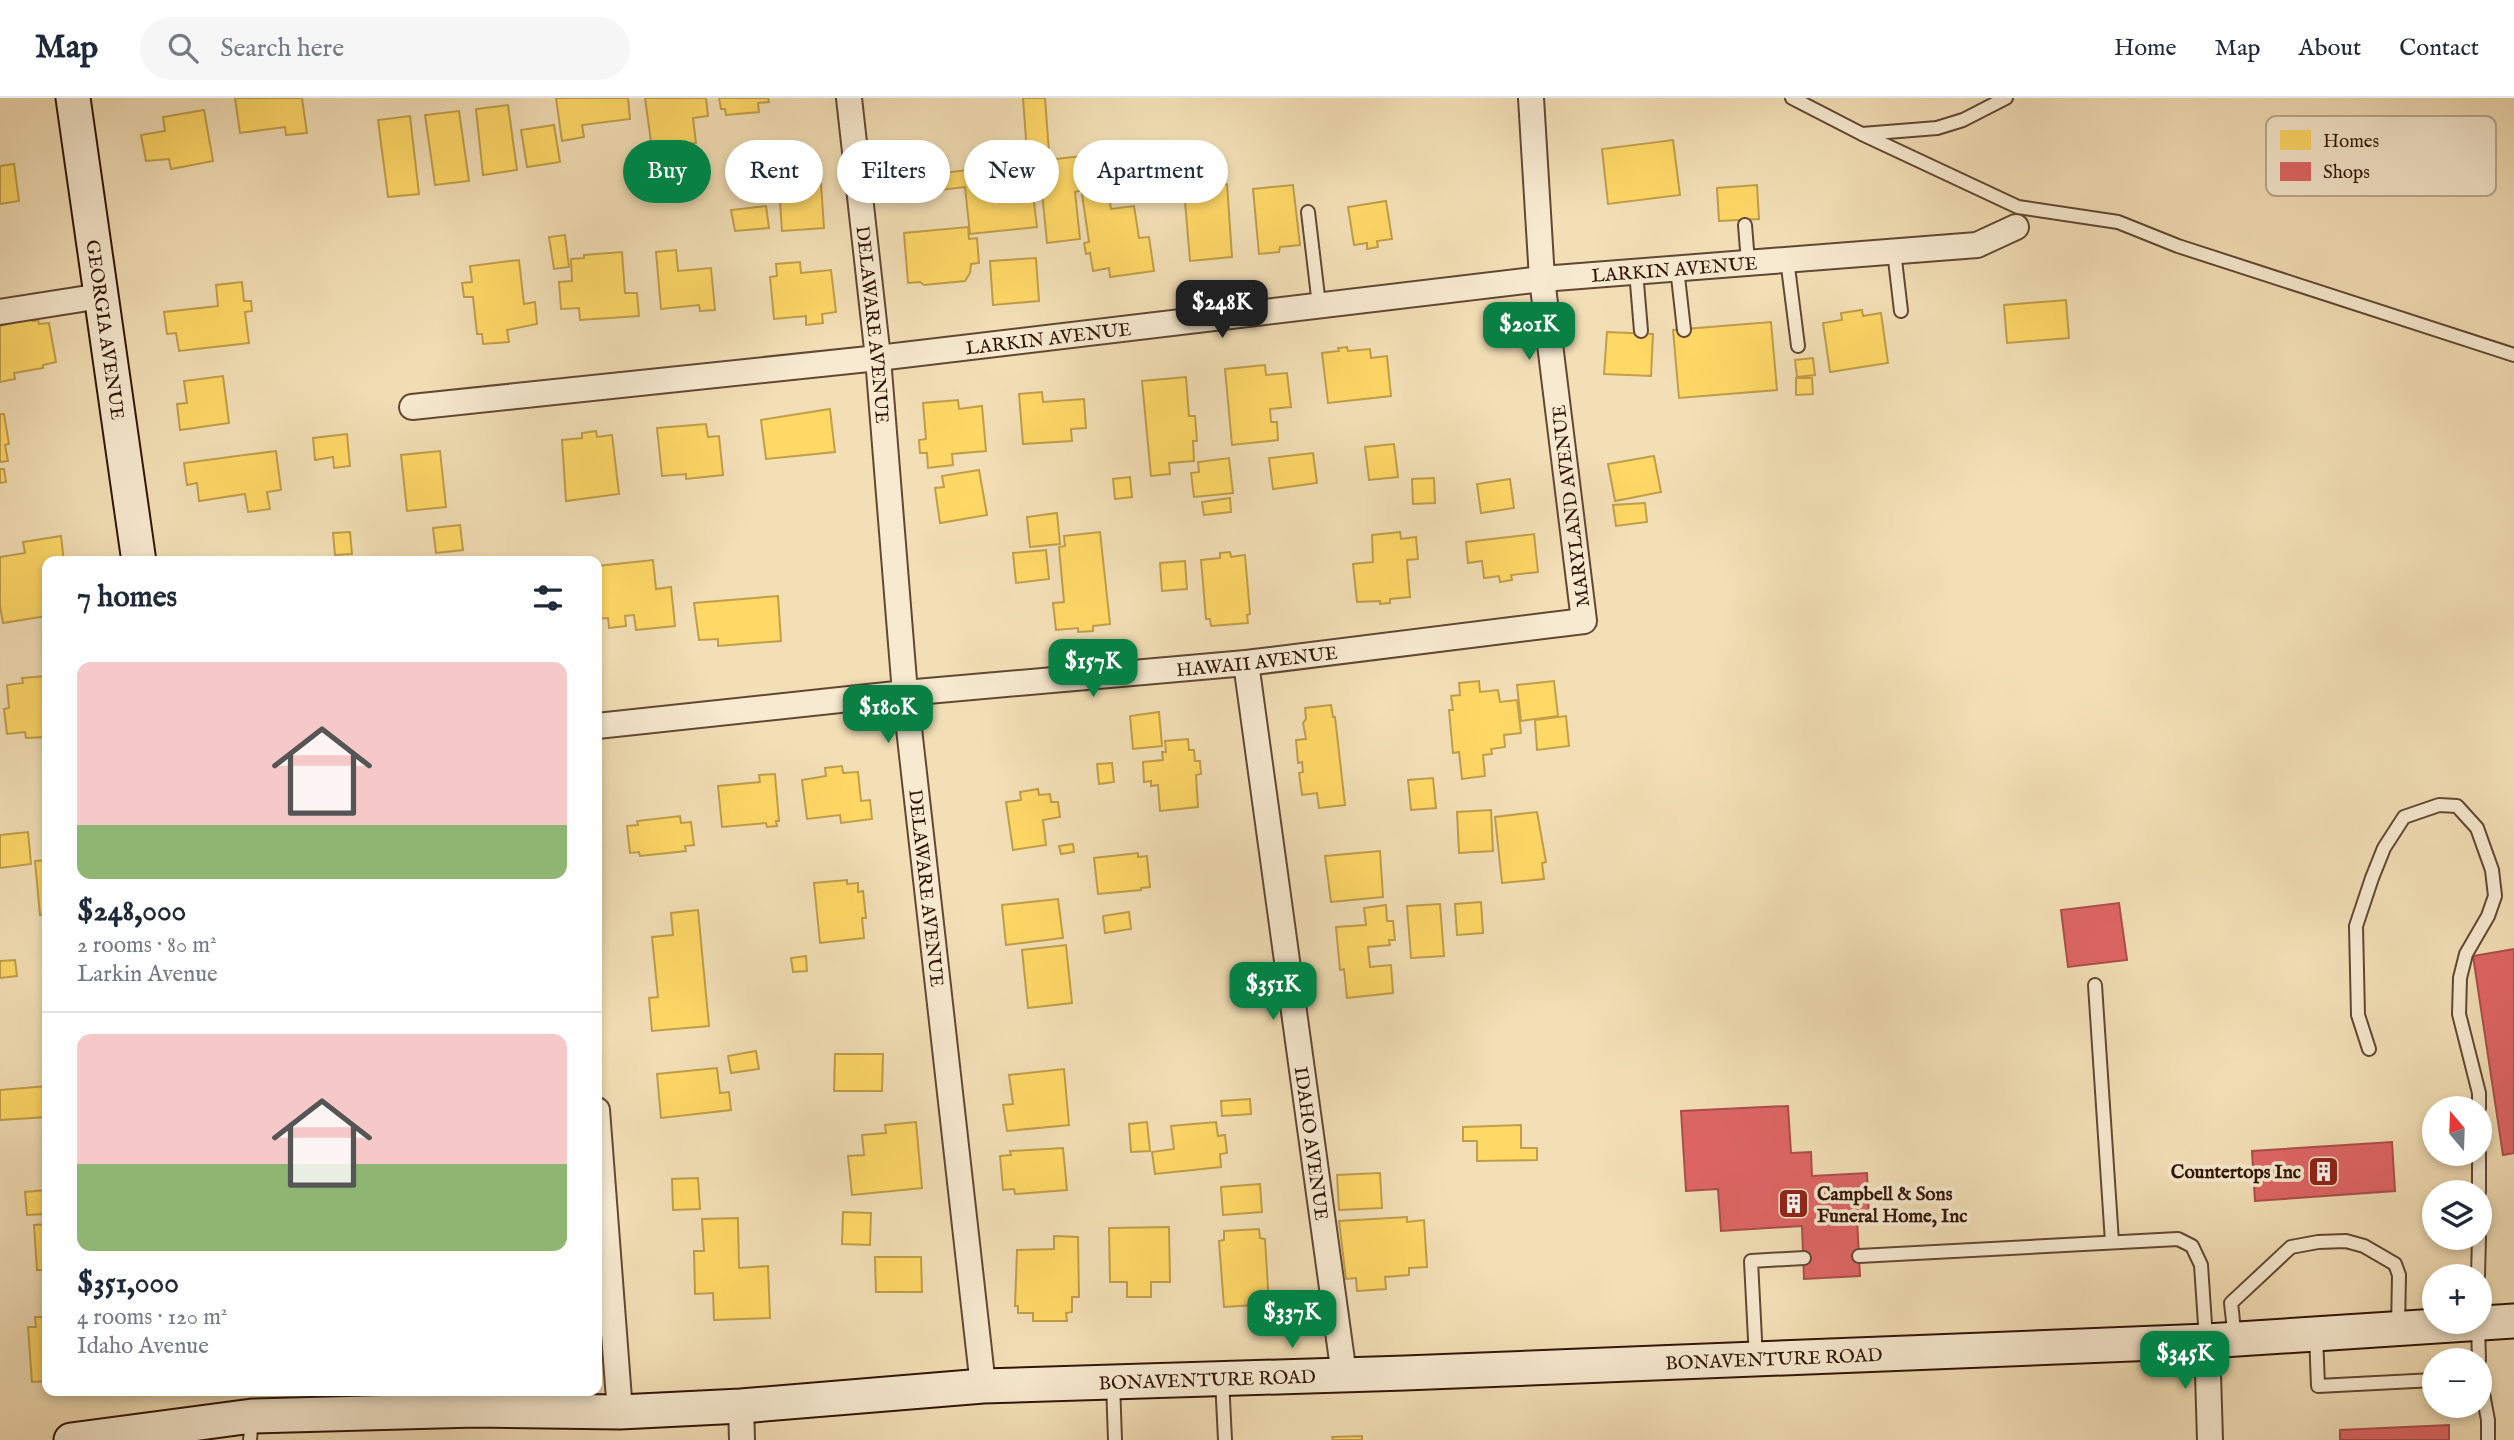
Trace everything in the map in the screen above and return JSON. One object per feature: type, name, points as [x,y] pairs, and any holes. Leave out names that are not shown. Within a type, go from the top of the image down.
[{"type":"street","name":"GEORGIA AVENUE","points":[[73,98],[138,556]]},
{"type":"street","name":"DELAWARE AVENUE","points":[[849,98],[878,358],[905,693],[983,1386]]},
{"type":"street","name":"MARYLAND AVENUE","points":[[1531,98],[1542,279],[1584,621]]},
{"type":"street","name":"LARKIN AVENUE","points":[[412,407],[878,358],[1542,279],[1977,245],[2016,227]]},
{"type":"street","points":[[0,312],[101,296]]},
{"type":"street","name":"HAWAII AVENUE","points":[[602,725],[905,693],[1246,663],[1584,621]]},
{"type":"street","name":"IDAHO AVENUE","points":[[1246,663],[1344,1376]]},
{"type":"street","points":[[602,1176],[620,1412]]},
{"type":"street","name":"BONAVENTURE ROAD","points":[[2492,1322],[2514,1321]]},
{"type":"street","name":"BONAVENTURE ROAD","points":[[71,1440],[250,1416],[477,1410],[620,1412],[741,1406],[983,1386],[1344,1376],[2221,1340],[2422,1326]]},
{"type":"street","points":[[2210,1440],[2221,1340]]},
{"type":"street","points":[[741,1406],[743,1440]]},
{"type":"lane","points":[[1792,98],[2018,207],[2118,222],[2178,246],[2514,355]]},
{"type":"lane","points":[[1862,134],[1937,128],[1963,120],[2006,98]]},
{"type":"lane","points":[[1308,212],[1319,305]]},
{"type":"lane","points":[[1745,225],[1748,262]]},
{"type":"lane","points":[[1894,251],[1901,311]]},
{"type":"lane","points":[[1787,259],[1798,346]]},
{"type":"lane","points":[[1677,268],[1684,330]]},
{"type":"lane","points":[[1636,271],[1641,331]]},
{"type":"lane","points":[[2370,1049],[2358,1015],[2356,926],[2371,878],[2384,848],[2404,817],[2439,804],[2457,806],[2477,828],[2492,870],[2495,896],[2488,916],[2466,954],[2460,978],[2459,1014],[2479,1096]]},
{"type":"lane","points":[[2095,985],[2112,1242]]},
{"type":"lane","points":[[1859,1255],[2178,1239],[2192,1246],[2201,1265],[2221,1340]]},
{"type":"lane","points":[[2221,1340],[2231,1303],[2291,1247],[2318,1242],[2346,1241],[2364,1246],[2395,1264],[2399,1275],[2398,1328]]},
{"type":"lane","points":[[1756,1359],[1751,1261],[1804,1258]]},
{"type":"lane","points":[[2316,1334],[2318,1386],[2422,1381]]},
{"type":"lane","points":[[1222,1379],[1225,1440]]},
{"type":"lane","points":[[1113,1382],[1115,1440]]},
{"type":"lane","points":[[2488,1418],[2488,1440]]},
{"type":"building: Homes","points":[[235,98],[302,98],[307,133],[286,135],[285,127],[240,133]]},
{"type":"building: Homes","points":[[556,98],[628,98],[630,119],[582,125],[584,137],[562,141]]},
{"type":"building: Homes","points":[[645,98],[706,98],[708,116],[693,118],[696,140],[651,140]]},
{"type":"building: Homes","points":[[719,98],[768,98],[769,102],[758,103],[759,112],[726,115],[725,109],[721,109]]},
{"type":"building: Homes","points":[[1023,98],[1045,98],[1048,140],[1026,140]]},
{"type":"building: Homes","points":[[508,105],[517,170],[483,175],[476,109]]},
{"type":"building: Homes","points":[[204,110],[213,161],[171,169],[169,159],[146,161],[141,135],[165,131],[163,117]]},
{"type":"building: Homes","points":[[459,111],[469,181],[435,185],[425,115]]},
{"type":"building: Homes","points":[[410,116],[419,194],[388,197],[378,120]]},
{"type":"building: Homes","points":[[554,125],[560,162],[527,167],[521,130]]},
{"type":"building: Homes","points":[[1673,140],[1680,195],[1608,204],[1602,149]]},
{"type":"building: Homes","points":[[1073,157],[1073,203],[1076,203],[1080,239],[1047,243],[1043,203],[1059,203],[1059,159]]},
{"type":"building: Homes","points":[[14,164],[19,201],[0,204],[0,166]]},
{"type":"building: Homes","points":[[964,170],[964,187],[950,189],[950,172]]},
{"type":"building: Homes","points":[[1293,185],[1300,245],[1280,247],[1279,252],[1259,254],[1253,189]]},
{"type":"building: Homes","points":[[1757,185],[1759,219],[1719,221],[1717,188]]},
{"type":"building: Homes","points":[[1228,199],[1232,257],[1190,261],[1185,203],[1228,203]]},
{"type":"building: Homes","points":[[1386,201],[1392,239],[1377,241],[1378,247],[1367,249],[1367,243],[1354,245],[1348,207]]},
{"type":"building: Homes","points":[[780,203],[822,203],[824,228],[782,231]]},
{"type":"building: Homes","points":[[967,203],[1034,203],[1037,227],[970,234]]},
{"type":"building: Homes","points":[[1083,203],[1110,203],[1111,209],[1134,206],[1139,238],[1149,237],[1154,271],[1110,277],[1109,268],[1093,271],[1090,253],[1086,254],[1084,243],[1089,242]]},
{"type":"building: Homes","points":[[766,206],[769,228],[735,231],[731,210]]},
{"type":"building: Homes","points":[[968,227],[969,239],[977,238],[979,263],[971,264],[965,281],[924,285],[920,282],[908,283],[904,233]]},
{"type":"building: Homes","points":[[565,235],[569,267],[554,269],[549,237]]},
{"type":"building: Homes","points":[[676,250],[678,271],[711,268],[715,310],[700,311],[699,305],[661,309],[656,252]]},
{"type":"building: Homes","points":[[622,252],[625,293],[637,293],[639,316],[580,320],[579,308],[561,309],[559,282],[572,281],[571,259],[584,258],[584,255]]},
{"type":"building: Homes","points":[[1036,258],[1039,301],[993,305],[990,261]]},
{"type":"building: Homes","points":[[519,260],[524,304],[535,302],[537,324],[507,330],[509,342],[483,344],[482,334],[477,334],[473,297],[464,297],[462,283],[472,282],[470,266]]},
{"type":"building: Homes","points":[[800,262],[801,273],[831,270],[836,312],[822,314],[823,323],[806,325],[806,316],[774,319],[770,277],[777,276],[776,264]]},
{"type":"building: Homes","points":[[242,282],[244,301],[251,301],[252,311],[245,312],[249,343],[179,351],[176,333],[167,334],[164,312],[218,306],[216,285]]},
{"type":"building: Homes","points":[[2066,300],[2069,338],[2007,343],[2004,305]]},
{"type":"building: Homes","points":[[1862,310],[1863,316],[1881,313],[1888,363],[1830,372],[1823,323],[1842,320],[1841,313]]},
{"type":"building: Homes","points":[[32,318],[33,321],[38,320],[39,324],[49,323],[56,362],[43,365],[43,368],[14,373],[15,379],[0,382],[0,326]]},
{"type":"building: Homes","points":[[1771,322],[1777,390],[1679,398],[1673,330]]},
{"type":"building: Homes","points":[[1607,332],[1653,334],[1651,376],[1604,374]]},
{"type":"building: Homes","points":[[1347,347],[1348,351],[1370,349],[1371,358],[1387,356],[1391,396],[1328,403],[1322,353]]},
{"type":"building: Homes","points":[[1813,358],[1815,375],[1797,377],[1795,360]]},
{"type":"building: Homes","points":[[1265,365],[1266,375],[1287,373],[1291,407],[1270,409],[1271,422],[1277,422],[1278,440],[1232,445],[1225,369]]},
{"type":"building: Homes","points":[[223,376],[229,423],[180,430],[177,404],[187,403],[184,381]]},
{"type":"building: Homes","points":[[1186,377],[1189,416],[1195,416],[1197,441],[1193,441],[1194,461],[1169,463],[1170,474],[1151,476],[1142,381]]},
{"type":"building: Homes","points":[[1796,378],[1812,378],[1813,394],[1796,395]]},
{"type":"building: Homes","points":[[1042,392],[1043,402],[1084,399],[1086,428],[1071,429],[1072,441],[1023,444],[1019,394]]},
{"type":"building: Homes","points":[[958,400],[959,409],[982,406],[986,451],[952,454],[953,465],[928,468],[927,453],[920,453],[919,440],[926,439],[923,403]]},
{"type":"building: Homes","points":[[830,409],[835,452],[766,459],[761,420]]},
{"type":"building: Homes","points":[[0,414],[4,414],[9,444],[5,445],[8,461],[0,462]]},
{"type":"building: Homes","points":[[706,424],[708,437],[719,436],[723,475],[686,479],[686,474],[662,476],[657,428]]},
{"type":"building: Homes","points":[[596,431],[597,437],[612,435],[619,494],[566,501],[562,440],[582,438],[582,433]]},
{"type":"building: Homes","points":[[347,434],[350,466],[334,468],[333,457],[315,460],[313,438]]},
{"type":"building: Homes","points":[[1394,444],[1398,477],[1369,480],[1365,447]]},
{"type":"building: Homes","points":[[276,451],[281,490],[267,492],[270,509],[248,512],[245,494],[199,501],[197,483],[187,485],[184,463]]},
{"type":"building: Homes","points":[[440,451],[446,507],[407,511],[401,455]]},
{"type":"building: Homes","points":[[1313,453],[1317,483],[1273,489],[1269,458]]},
{"type":"building: Homes","points":[[1654,456],[1661,492],[1615,501],[1608,464]]},
{"type":"building: Homes","points":[[1229,458],[1233,493],[1194,497],[1191,473],[1199,472],[1198,462]]},
{"type":"building: Homes","points":[[0,469],[4,469],[6,482],[0,483]]},
{"type":"building: Homes","points":[[979,470],[987,515],[940,523],[935,488],[944,487],[942,476]]},
{"type":"building: Homes","points":[[1130,477],[1132,497],[1115,499],[1113,479]]},
{"type":"building: Homes","points":[[1434,478],[1435,503],[1413,504],[1412,479]]},
{"type":"building: Homes","points":[[1510,479],[1514,508],[1481,513],[1477,484]]},
{"type":"building: Homes","points":[[1230,498],[1231,512],[1204,515],[1202,502]]},
{"type":"building: Homes","points":[[1645,503],[1647,522],[1616,526],[1613,505]]},
{"type":"building: Homes","points":[[1057,513],[1060,544],[1030,547],[1027,517]]},
{"type":"building: Homes","points":[[460,525],[463,550],[436,553],[433,528]]},
{"type":"building: Homes","points":[[350,532],[352,554],[335,555],[333,533]]},
{"type":"building: Homes","points":[[1100,532],[1110,624],[1093,626],[1093,631],[1078,632],[1078,628],[1056,630],[1053,603],[1064,602],[1059,547],[1065,546],[1064,536]]},
{"type":"building: Homes","points":[[1400,532],[1401,539],[1416,537],[1418,559],[1407,560],[1410,597],[1390,599],[1390,603],[1380,604],[1380,601],[1357,602],[1353,564],[1373,562],[1372,535]]},
{"type":"building: Homes","points":[[1534,534],[1538,572],[1511,575],[1512,580],[1500,582],[1499,576],[1484,578],[1482,561],[1468,563],[1466,542]]},
{"type":"building: Homes","points":[[61,536],[63,556],[42,556],[42,617],[3,623],[0,606],[0,557],[25,553],[23,542]]},
{"type":"building: Homes","points":[[1046,550],[1049,579],[1016,583],[1013,553]]},
{"type":"building: Homes","points":[[1230,552],[1231,557],[1245,555],[1250,614],[1247,615],[1248,623],[1211,626],[1210,619],[1206,619],[1201,560],[1220,558],[1220,553]]},
{"type":"building: Homes","points":[[653,560],[656,589],[671,587],[675,626],[636,630],[634,615],[625,616],[626,626],[609,628],[608,618],[602,619],[602,565]]},
{"type":"building: Homes","points":[[1185,561],[1187,589],[1162,591],[1160,563]]},
{"type":"building: Homes","points":[[778,596],[781,641],[718,646],[718,639],[699,640],[694,603]]},
{"type":"building: Homes","points":[[42,676],[42,737],[26,738],[25,732],[7,734],[4,709],[9,708],[7,685],[23,683],[22,678]]},
{"type":"building: Homes","points":[[1479,681],[1480,692],[1498,690],[1500,702],[1517,700],[1521,733],[1504,735],[1505,747],[1491,749],[1492,754],[1483,755],[1485,776],[1462,779],[1459,752],[1453,753],[1449,710],[1453,710],[1451,696],[1460,695],[1459,683]]},
{"type":"building: Homes","points":[[1554,681],[1558,716],[1521,721],[1517,685]]},
{"type":"building: Homes","points":[[1331,705],[1335,717],[1345,805],[1319,808],[1317,793],[1302,795],[1299,773],[1303,772],[1302,762],[1298,763],[1296,740],[1306,739],[1303,723],[1306,719],[1305,708]]},
{"type":"building: Homes","points":[[1159,712],[1162,746],[1133,749],[1130,716]]},
{"type":"building: Homes","points":[[1566,716],[1569,746],[1537,750],[1535,720]]},
{"type":"building: Homes","points":[[1188,739],[1189,750],[1194,750],[1195,761],[1200,761],[1201,774],[1196,775],[1198,807],[1160,811],[1158,785],[1151,786],[1151,781],[1144,782],[1143,762],[1163,760],[1162,752],[1166,752],[1165,741]]},
{"type":"building: Homes","points":[[1112,763],[1114,782],[1099,784],[1097,764]]},
{"type":"building: Homes","points":[[842,766],[843,773],[858,772],[861,801],[870,800],[872,819],[841,823],[840,815],[807,819],[802,780],[826,776],[825,768]]},
{"type":"building: Homes","points":[[775,774],[779,821],[776,821],[777,826],[767,827],[766,823],[722,827],[718,786],[760,782],[759,775]]},
{"type":"building: Homes","points":[[1433,778],[1436,808],[1411,810],[1408,780]]},
{"type":"building: Homes","points":[[1038,789],[1039,795],[1050,794],[1051,802],[1058,802],[1060,817],[1043,820],[1046,845],[1013,850],[1006,802],[1021,800],[1020,792]]},
{"type":"building: Homes","points":[[1491,810],[1493,851],[1459,853],[1457,812]]},
{"type":"building: Homes","points":[[1537,812],[1546,862],[1542,863],[1544,879],[1502,883],[1495,817]]},
{"type":"building: Homes","points":[[680,816],[681,823],[691,822],[694,845],[685,846],[686,851],[640,856],[639,852],[630,853],[627,826],[638,825],[637,821]]},
{"type":"building: Homes","points":[[28,832],[31,864],[0,868],[0,835]]},
{"type":"building: Homes","points":[[1073,844],[1074,852],[1061,854],[1059,846]]},
{"type":"building: Homes","points":[[1380,851],[1383,897],[1331,902],[1325,856]]},
{"type":"building: Homes","points":[[1138,853],[1138,857],[1147,856],[1150,887],[1098,894],[1094,858]]},
{"type":"building: Homes","points":[[42,860],[40,915],[35,861]]},
{"type":"building: Homes","points":[[847,880],[847,884],[858,883],[858,892],[863,891],[866,918],[862,918],[864,938],[820,943],[814,883]]},
{"type":"building: Homes","points":[[1058,899],[1063,938],[1006,945],[1002,905]]},
{"type":"building: Homes","points":[[1481,902],[1483,933],[1457,935],[1455,904]]},
{"type":"building: Homes","points":[[1440,904],[1444,956],[1411,958],[1407,906]]},
{"type":"building: Homes","points":[[1386,905],[1387,921],[1393,921],[1395,940],[1389,940],[1390,945],[1368,947],[1370,967],[1391,965],[1393,993],[1347,998],[1344,969],[1340,970],[1336,927],[1366,925],[1364,908]]},
{"type":"building: Homes","points":[[698,910],[709,1026],[652,1031],[649,998],[658,997],[652,937],[673,935],[671,913]]},
{"type":"building: Homes","points":[[1129,912],[1131,929],[1105,933],[1103,916]]},
{"type":"building: Homes","points":[[1066,945],[1072,1003],[1028,1008],[1022,950]]},
{"type":"building: Homes","points":[[806,956],[807,971],[793,972],[791,958]]},
{"type":"building: Homes","points":[[15,960],[17,976],[0,978],[0,961]]},
{"type":"building: Homes","points":[[756,1051],[759,1069],[731,1073],[728,1056]]},
{"type":"building: Homes","points":[[835,1054],[883,1054],[882,1091],[834,1091]]},
{"type":"building: Homes","points":[[717,1068],[720,1093],[729,1092],[731,1110],[661,1118],[657,1074]]},
{"type":"building: Homes","points":[[1064,1069],[1069,1125],[1007,1131],[1003,1105],[1013,1104],[1009,1075]]},
{"type":"building: Homes","points":[[42,1086],[42,1117],[0,1120],[0,1090]]},
{"type":"building: Homes","points":[[1250,1099],[1251,1114],[1222,1116],[1221,1101]]},
{"type":"building: Homes","points":[[916,1122],[922,1188],[852,1195],[848,1156],[864,1155],[862,1135],[886,1133],[885,1125]]},
{"type":"building: Homes","points":[[1147,1122],[1150,1151],[1131,1152],[1129,1124]]},
{"type":"building: Homes","points":[[1216,1122],[1218,1136],[1225,1135],[1227,1153],[1220,1154],[1221,1167],[1155,1174],[1152,1152],[1174,1149],[1171,1126]]},
{"type":"building: Homes","points":[[1521,1125],[1521,1148],[1537,1148],[1537,1160],[1477,1161],[1477,1141],[1463,1141],[1463,1127]]},
{"type":"building: Homes","points":[[1063,1148],[1067,1190],[1015,1194],[1014,1189],[1003,1190],[1000,1156],[1011,1155],[1010,1151]]},
{"type":"building: Homes","points":[[1380,1173],[1382,1208],[1339,1210],[1337,1175]]},
{"type":"building: Homes","points":[[698,1178],[700,1209],[673,1210],[672,1179]]},
{"type":"building: Homes","points":[[1260,1184],[1262,1212],[1223,1215],[1221,1187]]},
{"type":"building: Homes","points":[[42,1190],[42,1214],[27,1215],[25,1192]]},
{"type":"building: Homes","points":[[843,1212],[871,1213],[870,1245],[842,1244]]},
{"type":"building: Homes","points":[[1407,1217],[1407,1222],[1424,1220],[1427,1267],[1409,1268],[1409,1275],[1385,1277],[1386,1289],[1357,1291],[1356,1278],[1346,1279],[1339,1221]]},
{"type":"building: Homes","points":[[738,1218],[739,1268],[768,1266],[770,1318],[714,1320],[713,1293],[695,1294],[694,1251],[704,1251],[702,1219]]},
{"type":"building: Homes","points":[[42,1224],[42,1270],[37,1270],[34,1225]]},
{"type":"building: Homes","points":[[1169,1227],[1170,1282],[1151,1282],[1151,1297],[1127,1297],[1127,1282],[1110,1282],[1109,1228]]},
{"type":"building: Homes","points":[[1259,1229],[1260,1238],[1265,1239],[1269,1304],[1224,1307],[1219,1241],[1224,1240],[1224,1231]]},
{"type":"building: Homes","points":[[1054,1236],[1078,1237],[1079,1297],[1072,1297],[1072,1312],[1066,1313],[1067,1321],[1033,1321],[1033,1313],[1018,1313],[1018,1306],[1015,1306],[1017,1250],[1054,1249]]},
{"type":"building: Homes","points":[[875,1257],[921,1257],[922,1292],[876,1292]]},
{"type":"building: Homes","points":[[35,1317],[42,1317],[42,1381],[32,1382],[28,1327],[36,1327]]},
{"type":"building: Homes","points":[[1362,1436],[1362,1440],[1333,1440],[1332,1437]]},
{"type":"building: Shops","points":[[2119,903],[2127,960],[2068,967],[2061,910]]},
{"type":"building: Shops","points":[[2514,949],[2514,1153],[2503,1155],[2473,956]]},
{"type":"building: Shops","name":"Campbell & Sons Funeral Home, Inc","points":[[1788,1106],[1791,1153],[1811,1152],[1812,1176],[1867,1173],[1869,1217],[1857,1218],[1860,1276],[1804,1279],[1802,1226],[1721,1231],[1718,1189],[1686,1191],[1681,1111]]},
{"type":"building: Shops","name":"Countertops Inc","points":[[2392,1142],[2395,1191],[2255,1201],[2252,1151]]},
{"type":"building: Shops","points":[[2449,1425],[2449,1440],[2340,1440],[2340,1430]]},
{"type":"place","name":"Countertops Inc","points":[[2324,1171]]},
{"type":"place","name":"Campbell & Sons Funeral Home, Inc","points":[[1794,1204]]}]
